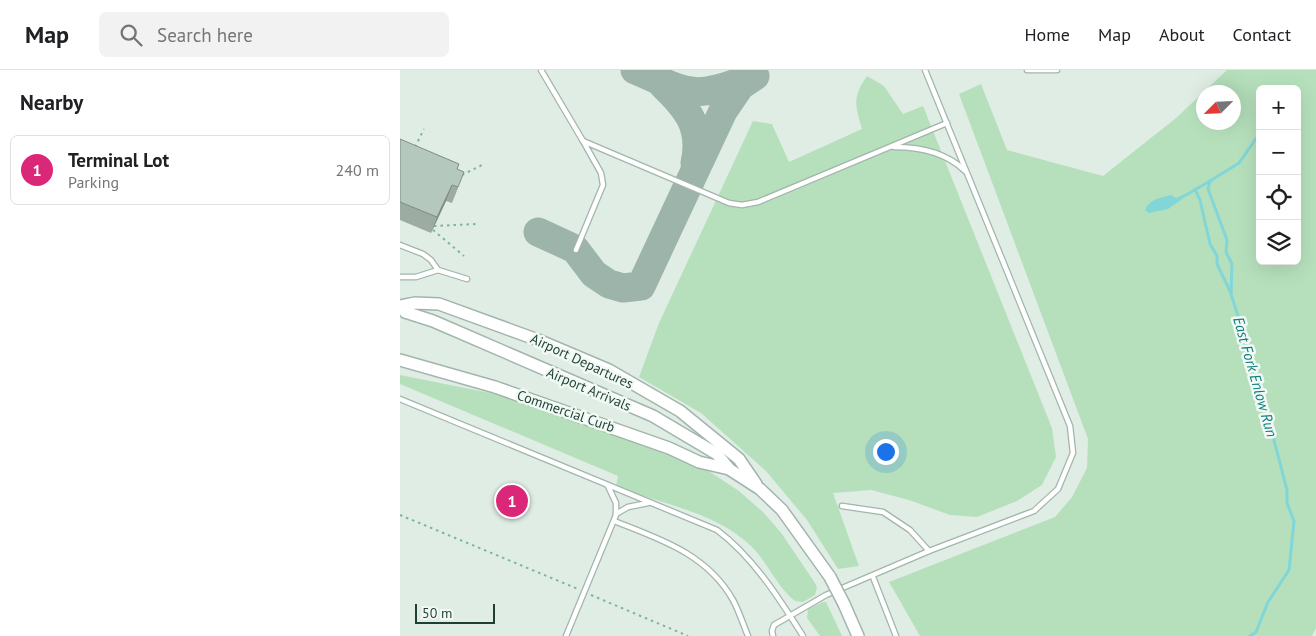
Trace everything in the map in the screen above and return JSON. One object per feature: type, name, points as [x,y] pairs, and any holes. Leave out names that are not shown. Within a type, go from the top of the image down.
[{"type":"street","name":"Airport Departures","points":[[402,309],[415,303],[439,304],[538,340],[609,370],[680,411],[739,459],[760,489]]},
{"type":"street","name":"Airport Arrivals","points":[[402,309],[434,321],[653,416],[717,454],[729,469],[760,489]]},
{"type":"street","name":"Commercial Curb","points":[[400,360],[495,387],[669,448],[699,462],[729,469]]},
{"type":"street","points":[[760,489],[782,510],[830,577],[858,636]]},
{"type":"lane","points":[[541,70],[601,173],[603,186],[576,250]]},
{"type":"lane","points":[[773,636],[774,625],[789,614],[826,595],[873,577],[930,551],[1034,511],[1058,488],[1073,453],[1070,426],[925,70]]},
{"type":"lane","points":[[1028,70],[1045,72],[1056,70]]},
{"type":"lane","points":[[583,141],[712,197],[742,205],[758,202],[947,123]]},
{"type":"lane","points":[[890,147],[916,148],[939,154],[956,162],[967,173]]},
{"type":"lane","points":[[400,245],[423,254],[431,260],[438,270]]},
{"type":"lane","points":[[400,277],[416,277],[438,270],[467,279]]},
{"type":"lane","points":[[400,399],[650,504],[680,514],[717,530],[738,546],[789,614],[803,636]]},
{"type":"lane","points":[[566,636],[616,515],[616,503],[608,486]]},
{"type":"lane","points":[[616,515],[628,507],[650,504]]},
{"type":"lane","points":[[842,506],[884,512],[910,530],[930,551]]},
{"type":"lane","points":[[614,521],[682,549],[697,559],[721,584],[733,601],[748,636]]},
{"type":"lane","points":[[873,577],[896,636]]},
{"type":"path","points":[[412,153],[424,129]]},
{"type":"path","points":[[461,176],[482,165]]},
{"type":"path","points":[[434,226],[476,224]]},
{"type":"path","points":[[433,230],[464,256]]},
{"type":"path","points":[[400,515],[688,636]]},
{"type":"green space","points":[[1227,70],[1316,70],[1316,628],[1312,636],[920,636],[889,582],[1055,517],[1072,497],[1087,468],[1088,439],[959,94],[981,84],[1007,150],[1103,176],[1176,118],[1196,99],[1196,130],[1241,130],[1241,85],[1211,85]]},
{"type":"green space","points":[[867,76],[884,86],[903,114],[923,106],[1052,428],[1056,457],[1042,485],[1017,501],[977,517],[950,515],[909,500],[871,490],[833,493],[859,566],[838,569],[807,520],[766,471],[701,413],[639,377],[659,323],[753,121],[772,124],[789,162],[862,129],[856,101],[862,83]]},
{"type":"green space","points":[[400,375],[495,394],[536,406],[695,462],[739,491],[764,513],[782,534],[815,583],[817,588],[815,595],[803,602],[795,601],[783,589],[752,547],[722,525],[687,510],[616,486],[618,476],[400,384]]},
{"type":"green space","points":[[826,602],[842,636],[820,636],[807,618],[808,609]]},
{"type":"water","points":[[1185,194],[1185,197],[1168,209],[1149,213],[1145,210],[1149,203],[1155,200],[1171,195],[1176,198]]},
{"type":"building","points":[[400,139],[459,164],[457,169],[464,172],[458,187],[452,185],[437,217],[400,202]]},
{"type":"waterway","name":"East Fork Enlow Run","points":[[1250,636],[1256,632],[1268,602],[1289,570],[1294,521],[1287,503],[1287,490],[1258,379],[1231,294],[1232,264],[1226,252],[1227,240],[1208,189],[1210,181],[1239,163],[1256,139]]},
{"type":"waterway","points":[[1186,195],[1210,181]]},
{"type":"waterway","points":[[1195,189],[1200,200],[1210,244],[1217,256],[1217,264],[1231,293]]},
{"type":"taxiway","points":[[635,70],[667,84],[690,91],[701,92],[729,86],[747,79]]},
{"type":"taxiway","points":[[538,232],[575,249],[594,274],[609,284],[623,288],[641,286],[723,111],[740,86],[755,76]]},
{"type":"taxiway","points":[[663,85],[686,110],[691,119],[697,139],[695,163]]},
{"type":"place","name":"Terminal Lot","points":[[512,501]]}]
